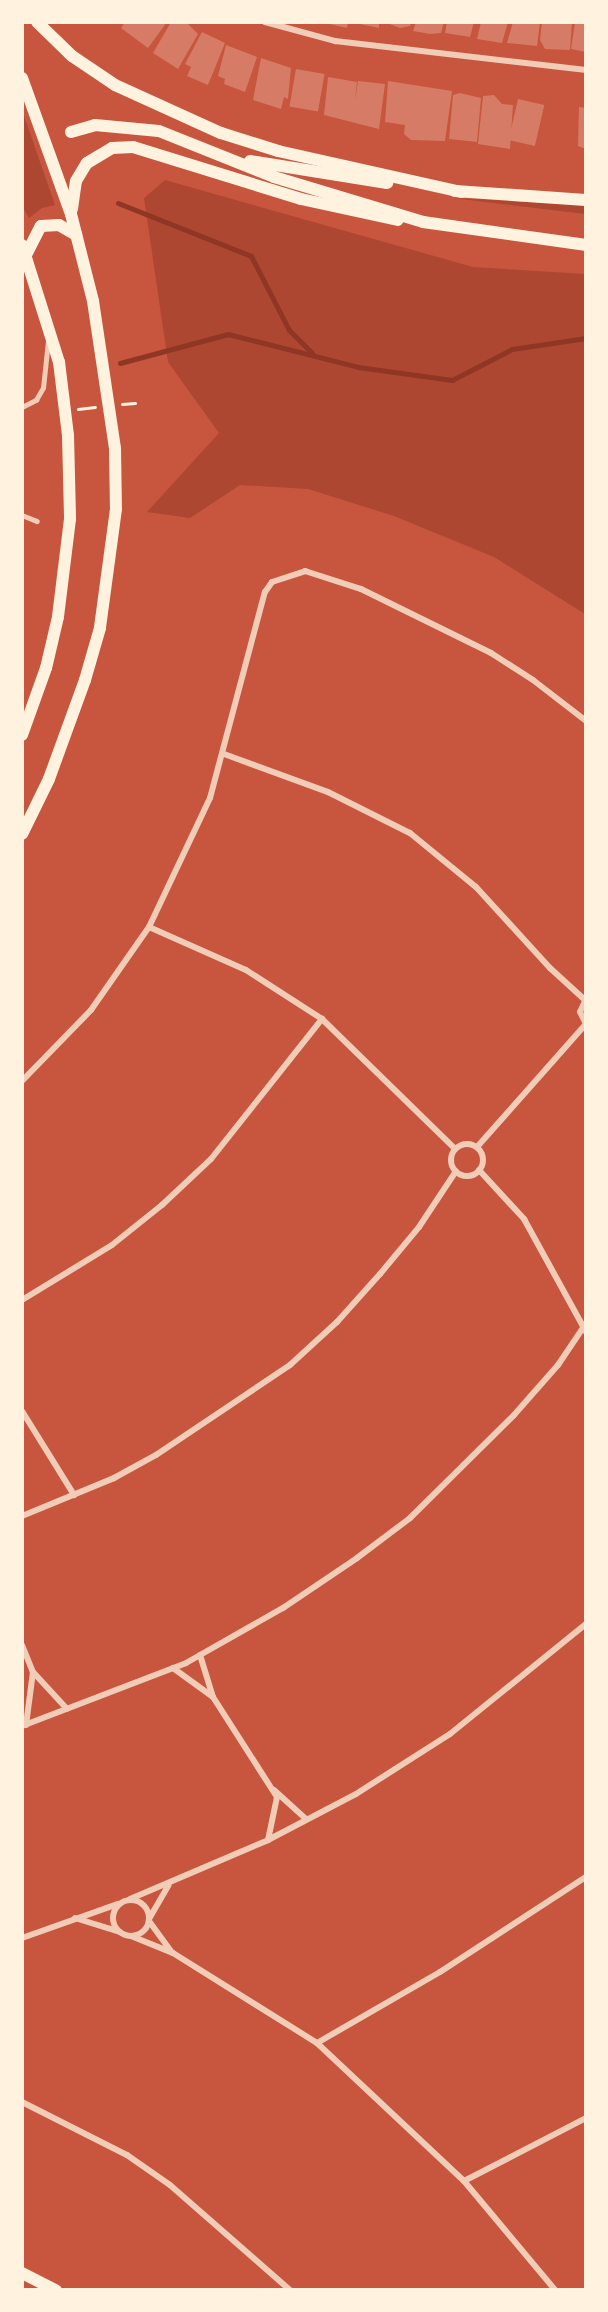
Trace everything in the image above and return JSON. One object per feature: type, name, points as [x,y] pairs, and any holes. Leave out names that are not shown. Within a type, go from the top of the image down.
[{"type":"main road","points":[[37,22],[72,56],[116,86],[199,124],[278,151],[460,192]]},
{"type":"main road","points":[[22,78],[71,214],[93,301],[116,448],[116,509],[100,628],[88,670],[49,779],[22,834]]},
{"type":"main road","points":[[71,132],[95,124],[136,126],[225,156],[274,177],[423,222]]},
{"type":"main road","points":[[71,214],[76,181],[87,163],[112,148],[133,147],[354,213],[585,245]]},
{"type":"main road","points":[[225,156],[320,174],[460,192],[585,200]]},
{"type":"main road","points":[[22,735],[27,711],[58,617],[70,519],[68,435],[58,362],[24,249],[41,226],[59,225],[76,235]]},
{"type":"main road","points":[[22,2273],[56,2289]]},
{"type":"street","points":[[265,22],[335,42],[585,70]]},
{"type":"street","points":[[22,1082],[91,1011],[149,927],[210,798],[224,754],[265,592],[272,582],[288,574],[321,574],[362,588],[441,626],[534,680],[585,721]]},
{"type":"street","points":[[224,754],[328,792],[410,833],[476,887],[550,968],[585,999],[580,1012],[585,1024],[477,1147]]},
{"type":"street","points":[[149,927],[246,970],[322,1019],[455,1149]]},
{"type":"street","points":[[22,1300],[112,1245],[162,1205],[211,1159],[322,1019]]},
{"type":"street","points":[[466,1144],[477,1147],[483,1158],[479,1170],[468,1176],[456,1172],[451,1161],[455,1149],[466,1144]]},
{"type":"street","points":[[24,1725],[173,1668],[284,1608],[410,1518],[514,1415],[558,1365],[584,1330],[524,1219],[479,1170]]},
{"type":"street","points":[[22,1516],[74,1495],[156,1455],[290,1365],[337,1322],[380,1274],[419,1227],[456,1172]]},
{"type":"street","points":[[22,1411],[74,1495]]},
{"type":"street","points":[[22,1938],[169,1884],[268,1840],[356,1794],[450,1734],[509,1689],[585,1624]]},
{"type":"street","points":[[22,1645],[33,1672],[67,1709]]},
{"type":"street","points":[[200,1655],[213,1697],[273,1790],[306,1819]]},
{"type":"street","points":[[173,1668],[213,1697]]},
{"type":"street","points":[[24,1725],[33,1672]]},
{"type":"street","points":[[268,1840],[275,1818],[273,1790]]},
{"type":"street","points":[[317,2043],[449,1966],[585,1877]]},
{"type":"street","points":[[131,1936],[142,1932],[169,1884]]},
{"type":"street","points":[[130,1899],[144,1905],[149,1920],[173,1953]]},
{"type":"street","points":[[119,1903],[112,1918],[120,1932]]},
{"type":"street","points":[[75,1917],[173,1953],[317,2043],[464,2181],[555,2289]]},
{"type":"street","points":[[22,2102],[127,2155],[170,2185],[290,2289]]},
{"type":"street","points":[[464,2181],[585,2118]]},
{"type":"lane","points":[[22,407],[36,399],[43,388],[49,327]]},
{"type":"lane","points":[[22,516],[37,521]]},
{"type":"path","points":[[114,405],[135,403]]},
{"type":"path","points":[[70,410],[103,406]]},
{"type":"shaded area","points":[[23,113],[55,205],[42,208],[29,218],[23,208]]},
{"type":"shaded area","points":[[165,180],[473,267],[585,274],[585,614],[494,557],[394,516],[308,489],[240,485],[190,518],[147,512],[219,433],[168,362],[144,198]]},
{"type":"shaded area","points":[[453,198],[585,205],[585,214]]},
{"type":"building","points":[[125,22],[167,22],[148,48],[121,28]]},
{"type":"building","points":[[171,22],[186,22],[198,34],[178,69],[153,53]]},
{"type":"building","points":[[321,22],[348,22],[347,28]]},
{"type":"building","points":[[350,22],[379,22],[379,28]]},
{"type":"building","points":[[384,22],[411,22],[410,26],[400,28]]},
{"type":"building","points":[[416,22],[444,22],[441,33],[430,34],[413,31]]},
{"type":"building","points":[[447,22],[474,22],[470,37],[445,33]]},
{"type":"building","points":[[481,22],[508,22],[502,43],[477,39]]},
{"type":"building","points":[[513,22],[540,22],[537,46],[507,43]]},
{"type":"building","points":[[542,22],[572,22],[570,50],[545,49],[540,40]]},
{"type":"building","points":[[575,22],[586,22],[586,52],[571,49]]},
{"type":"building","points":[[202,32],[225,43],[208,85],[187,76],[191,67],[185,64]]},
{"type":"building","points":[[226,45],[257,57],[245,92],[224,84],[225,79],[218,76]]},
{"type":"building","points":[[261,58],[291,68],[288,99],[284,97],[281,109],[253,100]]},
{"type":"building","points":[[296,69],[325,74],[318,111],[289,106]]},
{"type":"building","points":[[328,77],[357,82],[355,101],[358,81],[385,84],[379,129],[324,115]]},
{"type":"building","points":[[388,81],[452,91],[445,141],[411,140],[404,134],[405,125],[385,122]]},
{"type":"building","points":[[460,93],[481,98],[477,142],[449,139],[453,95]]},
{"type":"building","points":[[494,95],[502,104],[513,105],[510,149],[478,144],[483,96]]},
{"type":"building","points":[[518,99],[544,105],[535,146],[509,140]]},
{"type":"building","points":[[579,107],[586,108],[586,149],[578,146]]},
{"type":"waterway","points":[[118,203],[251,256],[289,330],[312,353]]},
{"type":"waterway","points":[[120,363],[228,334],[358,367],[452,380],[512,349],[586,338]]}]
